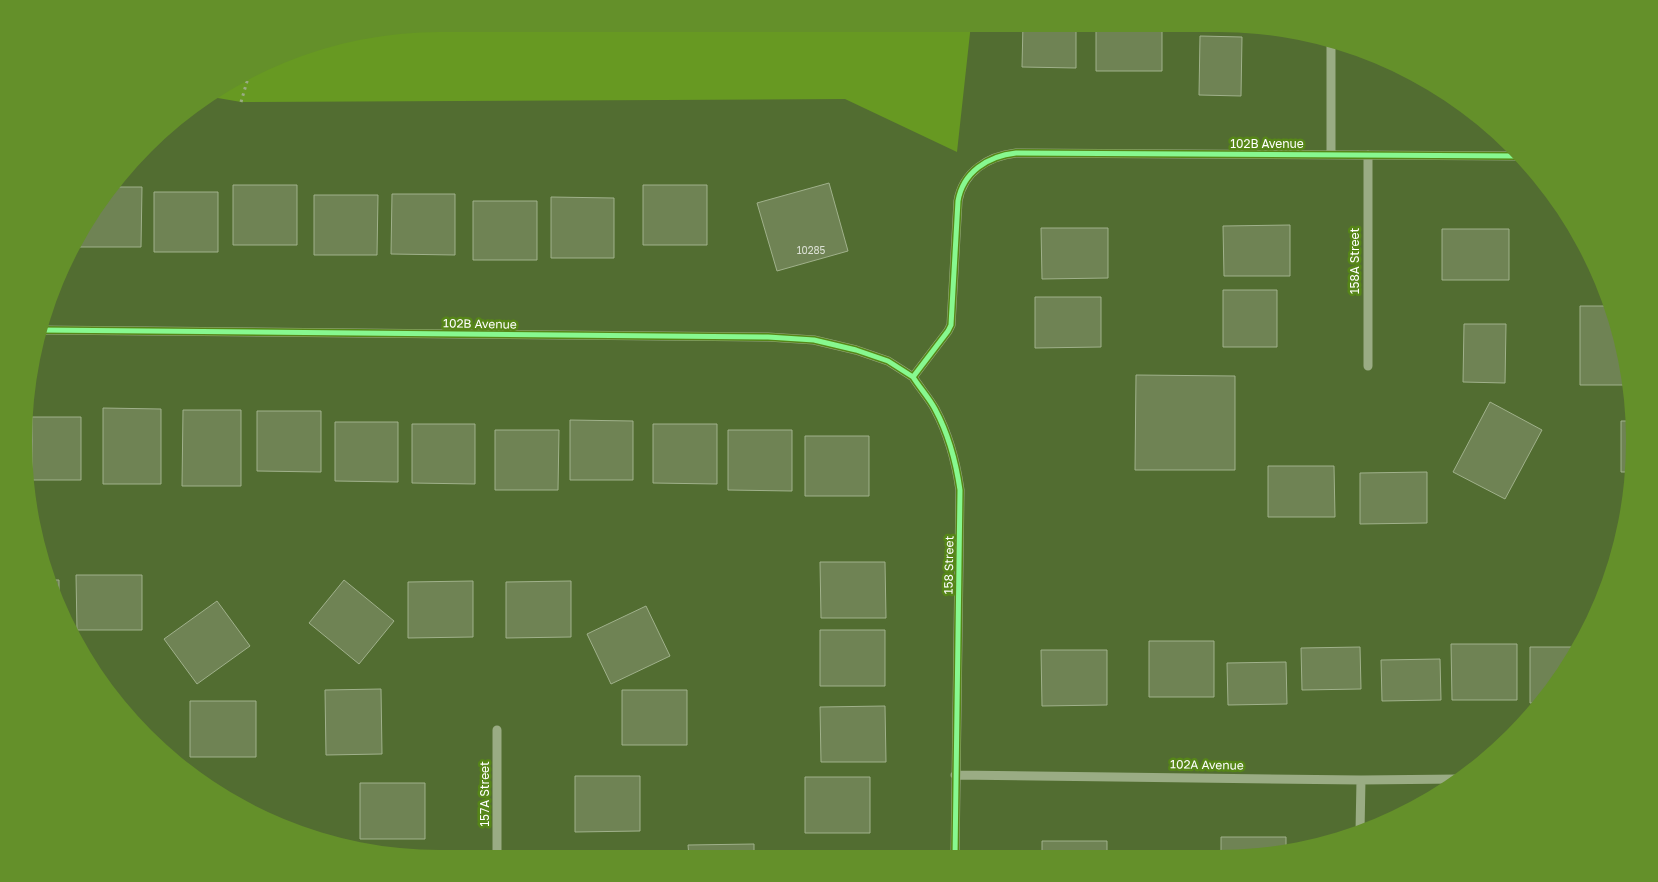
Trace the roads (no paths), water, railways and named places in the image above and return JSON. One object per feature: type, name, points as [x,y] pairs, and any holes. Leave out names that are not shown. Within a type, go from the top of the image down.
[{"type":"street","points":[[1331,49],[1331,155]]},
{"type":"street","name":"102B Avenue","points":[[48,330],[804,339],[864,353],[888,361],[913,378],[951,325],[960,190],[982,164],[1002,155],[1016,153],[1510,156]]},
{"type":"street","name":"158A Street","points":[[1368,155],[1368,366]]},
{"type":"street","name":"158 Street","points":[[913,378],[935,408],[956,463],[960,490],[955,850]]},
{"type":"street","name":"157A Street","points":[[497,730],[497,850]]},
{"type":"street","name":"102A Avenue","points":[[956,775],[1361,780],[1447,779]]},
{"type":"street","points":[[1360,823],[1361,780]]}]
